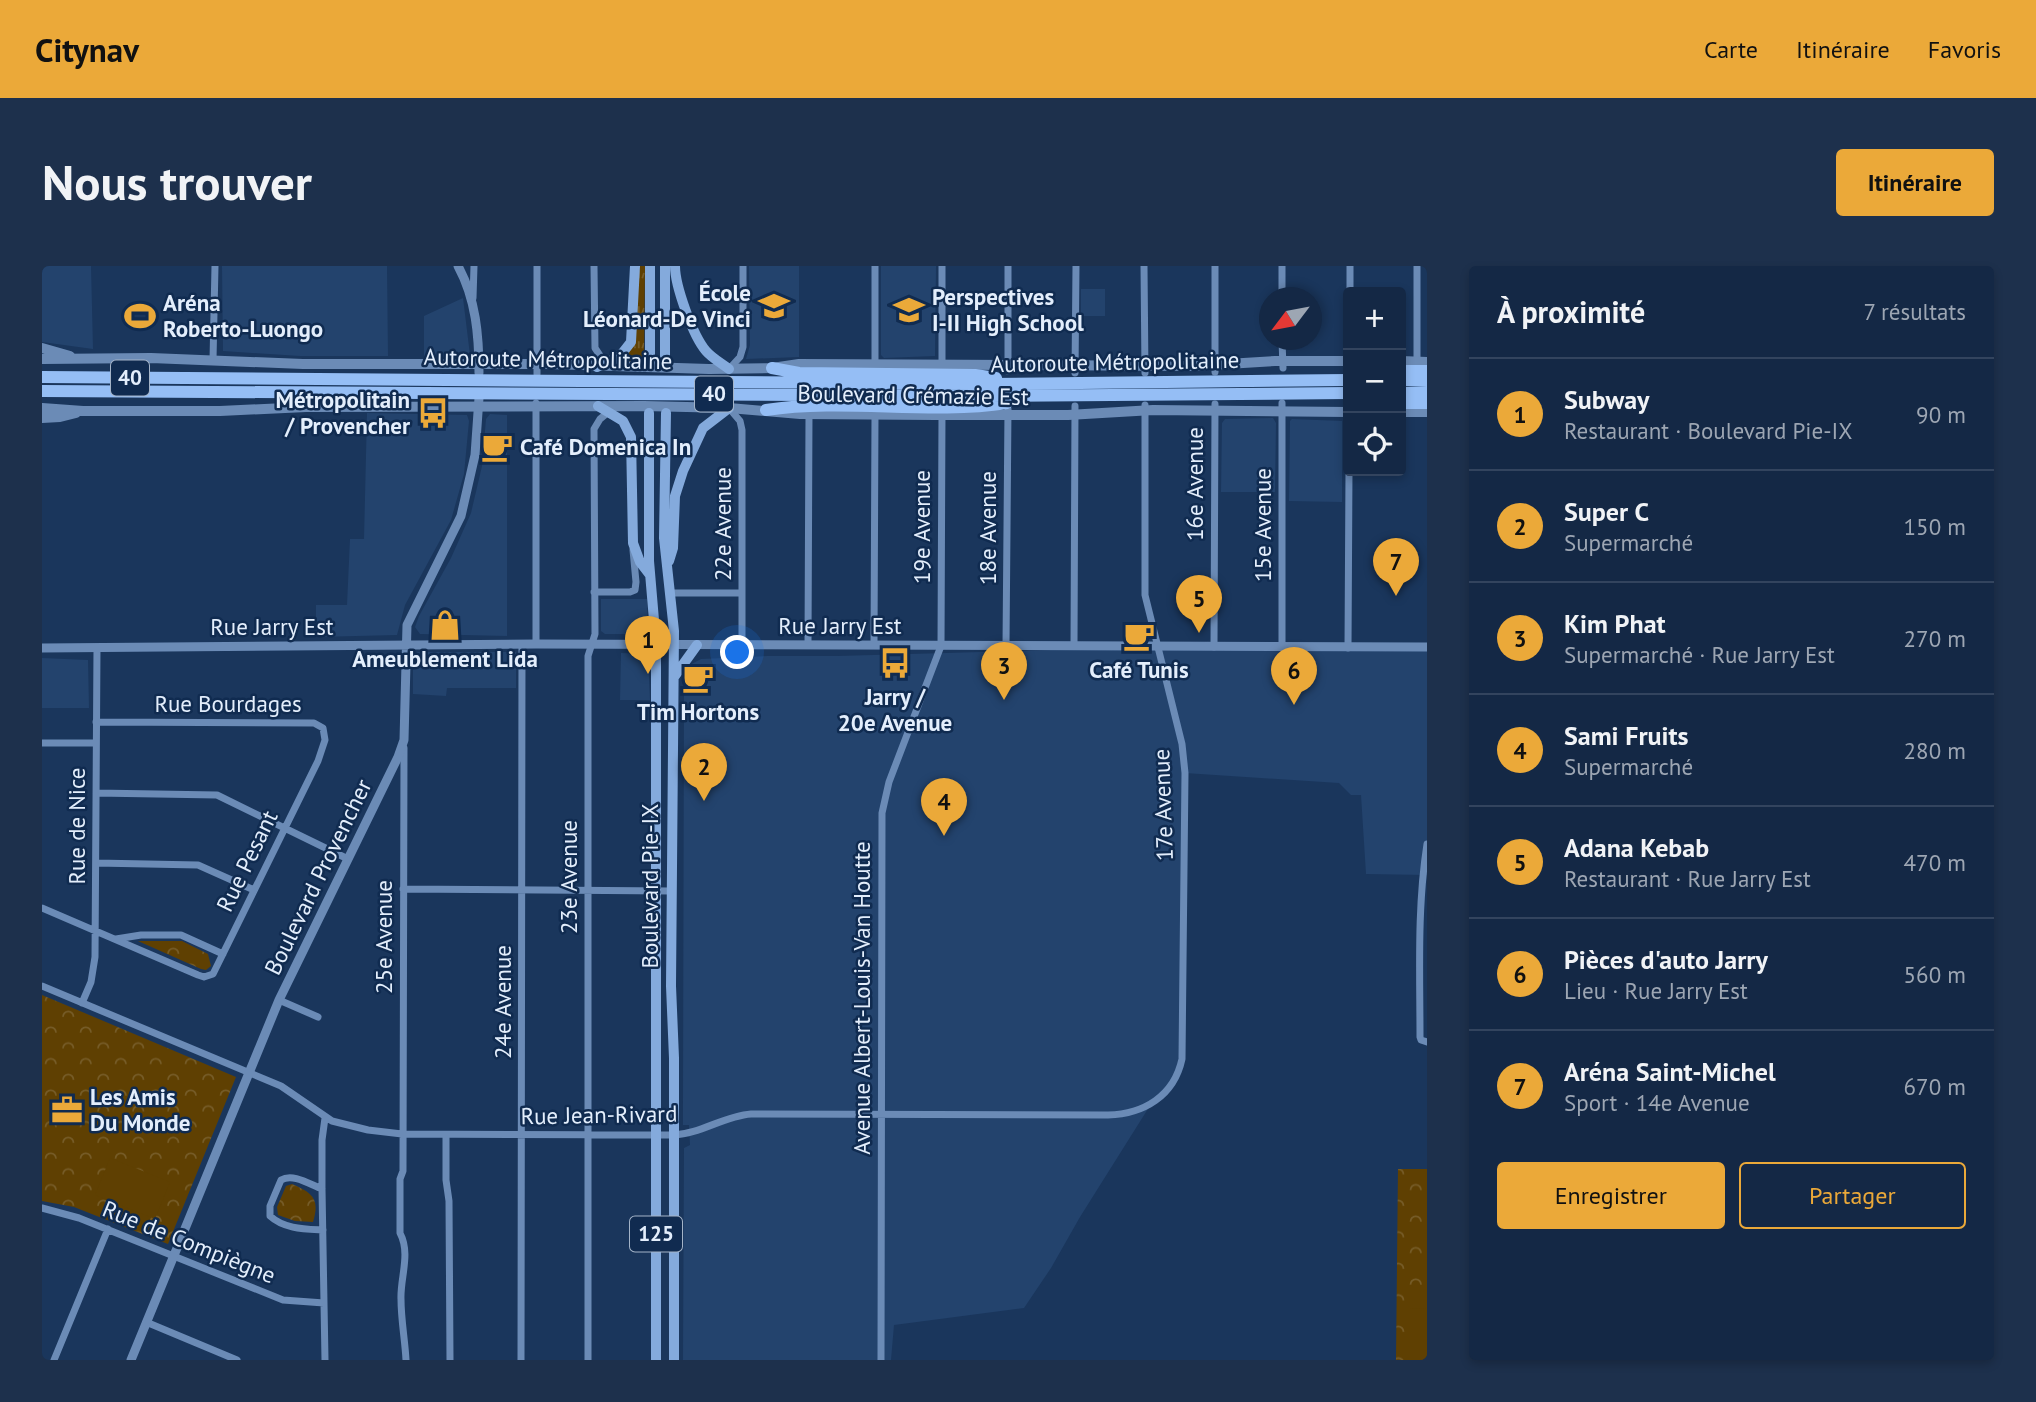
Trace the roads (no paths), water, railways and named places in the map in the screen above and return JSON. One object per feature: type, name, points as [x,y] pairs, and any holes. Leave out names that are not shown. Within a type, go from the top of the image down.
[{"type":"highway","points":[[772,368],[799,373],[975,374],[1027,384]]},
{"type":"highway","points":[[1295,387],[1343,373]]},
{"type":"highway","name":"Autoroute Métropolitaine","points":[[42,377],[1049,396],[1295,387],[1343,381]]},
{"type":"highway","points":[[1406,380],[1427,381]]},
{"type":"highway","name":"Autoroute Métropolitaine","points":[[42,391],[378,385],[1027,384],[1295,387],[1343,392]]},
{"type":"highway","points":[[1295,387],[1343,399]]},
{"type":"highway","points":[[1406,393],[1427,393]]},
{"type":"highway","points":[[766,410],[799,405],[989,405],[1049,396]]},
{"type":"main road","points":[[607,366],[625,352],[631,342],[635,266]]},
{"type":"main road","points":[[647,365],[650,266]]},
{"type":"main road","points":[[665,266],[668,365]]},
{"type":"main road","points":[[675,266],[677,284],[701,344],[710,355],[729,369]]},
{"type":"main road","points":[[42,348],[77,358]]},
{"type":"main road","name":"Boulevard Crémazie Est","points":[[77,358],[479,369],[647,365],[729,369],[799,364],[875,364],[1075,370],[1215,368],[1343,361]]},
{"type":"main road","points":[[42,359],[77,358]]},
{"type":"main road","points":[[42,408],[83,411],[220,411],[536,403],[614,409],[631,437],[633,543],[640,562],[650,575]]},
{"type":"main road","name":"Boulevard Crémazie Est","points":[[614,409],[729,408],[809,415],[1215,407],[1282,407],[1343,412]]},
{"type":"main road","points":[[668,564],[674,548],[675,496],[683,471],[703,428],[729,408]]},
{"type":"main road","name":"Boulevard Pie-IX","points":[[647,409],[650,575],[656,644],[656,1360]]},
{"type":"main road","name":"Boulevard Pie-IX","points":[[668,410],[664,517],[674,644],[671,891],[674,1360]]},
{"type":"main road","points":[[42,418],[83,411]]},
{"type":"main road","points":[[674,677],[697,645]]},
{"type":"street","points":[[213,360],[215,266]]},
{"type":"street","points":[[458,266],[473,302]]},
{"type":"street","points":[[474,266],[473,302],[479,369]]},
{"type":"street","points":[[537,266],[537,369]]},
{"type":"street","points":[[594,266],[594,344],[607,366]]},
{"type":"street","points":[[729,369],[740,357],[743,347],[743,266]]},
{"type":"street","points":[[875,266],[875,364]]},
{"type":"street","points":[[942,266],[942,367]]},
{"type":"street","points":[[1008,266],[1008,368]]},
{"type":"street","points":[[1075,370],[1076,266]]},
{"type":"street","points":[[1144,266],[1145,369]]},
{"type":"street","points":[[1215,368],[1216,266]]},
{"type":"street","points":[[1282,266],[1282,287]]},
{"type":"street","points":[[1350,266],[1350,287]]},
{"type":"street","points":[[1417,266],[1422,365]]},
{"type":"street","points":[[1282,350],[1282,365]]},
{"type":"street","name":"Boulevard Provencher","points":[[131,1360],[279,1000],[391,773],[404,740],[407,625],[410,614],[461,516],[475,455],[478,403]]},
{"type":"street","points":[[536,403],[536,643]]},
{"type":"street","name":"16e Avenue","points":[[1214,648],[1215,407]]},
{"type":"street","name":"15e Avenue","points":[[1282,407],[1282,647]]},
{"type":"street","name":"22e Avenue","points":[[729,408],[740,421],[742,430],[741,645]]},
{"type":"street","name":"17e Avenue","points":[[1145,408],[1145,595],[1182,744],[1185,773],[1183,1049],[1181,1065],[1174,1081]]},
{"type":"street","name":"23e Avenue","points":[[588,1360],[588,656],[594,634],[594,429],[600,419],[614,409]]},
{"type":"street","points":[[1074,646],[1075,410]]},
{"type":"street","name":"19e Avenue","points":[[941,646],[942,412]]},
{"type":"street","name":"18e Avenue","points":[[1006,646],[1008,412]]},
{"type":"street","points":[[808,645],[809,415]]},
{"type":"street","points":[[874,645],[875,415]]},
{"type":"street","points":[[1348,648],[1349,476]]},
{"type":"street","points":[[594,592],[635,590],[633,543]]},
{"type":"street","points":[[671,593],[741,593]]},
{"type":"street","name":"Rue Jarry Est","points":[[42,648],[536,643],[1427,647]]},
{"type":"street","name":"24e Avenue","points":[[521,1360],[522,645]]},
{"type":"street","name":"Avenue Albert-Louis-Van Houtte","points":[[881,1360],[882,813],[889,782],[941,646]]},
{"type":"street","name":"Rue de Nice","points":[[82,1003],[94,970],[96,931],[97,648]]},
{"type":"street","name":"Rue Bourdages","points":[[96,722],[314,723],[325,733],[318,761]]},
{"type":"street","name":"25e Avenue","points":[[404,740],[400,1233],[404,1240],[405,1275],[401,1286],[401,1299],[406,1360]]},
{"type":"street","points":[[42,743],[96,743]]},
{"type":"street","name":"Rue Pesant","points":[[116,939],[198,975],[213,974],[318,761]]},
{"type":"street","points":[[96,793],[217,795],[348,859]]},
{"type":"street","points":[[1424,1041],[1420,906],[1427,844]]},
{"type":"street","points":[[96,863],[198,864],[254,890]]},
{"type":"street","points":[[403,889],[671,891]]},
{"type":"street","points":[[42,908],[116,939],[141,935],[181,935],[223,954]]},
{"type":"street","name":"Rue Jean-Rivard","points":[[42,986],[290,1091],[325,1118],[347,1125],[402,1134],[674,1135],[746,1115],[1121,1114],[1151,1104],[1174,1081]]},
{"type":"street","points":[[279,1000],[318,1017]]},
{"type":"street","points":[[325,1118],[321,1189],[325,1360]]},
{"type":"street","points":[[446,1135],[450,1360]]},
{"type":"street","points":[[321,1189],[292,1178],[284,1178],[269,1210],[270,1216],[279,1222],[296,1228],[323,1230]]},
{"type":"street","name":"Rue de Compiègne","points":[[42,1208],[65,1213],[107,1229],[283,1300],[324,1303]]},
{"type":"street","points":[[54,1360],[107,1229]]},
{"type":"street","points":[[146,1322],[237,1360]]},
{"type":"place","name":"École Léonard-De Vinci","points":[[774,306]]},
{"type":"place","name":"Perspectives I-II High School","points":[[909,310]]},
{"type":"place","name":"Aréna Roberto-Luongo","points":[[140,316]]},
{"type":"place","name":"Métropolitain / Provencher","points":[[433,413]]},
{"type":"place","name":"Café Domenica In","points":[[497,447]]},
{"type":"place","name":"Aréna Saint-Michel","points":[[1396,596]]},
{"type":"place","name":"Ameublement Lida","points":[[445,625]]},
{"type":"place","name":"Adana Kebab","points":[[1199,633]]},
{"type":"place","name":"Café Tunis","points":[[1139,636]]},
{"type":"place","name":"Jarry / 20e Avenue","points":[[895,663]]},
{"type":"place","name":"Subway","points":[[648,674]]},
{"type":"place","name":"Tim Hortons","points":[[698,678]]},
{"type":"place","name":"Kim Phat","points":[[1004,700]]},
{"type":"place","name":"Pièces d'auto Jarry","points":[[1294,705]]},
{"type":"place","name":"Super C","points":[[704,801]]},
{"type":"place","name":"Sami Fruits","points":[[944,836]]},
{"type":"place","name":"Les Amis Du Monde","points":[[67,1110]]}]
